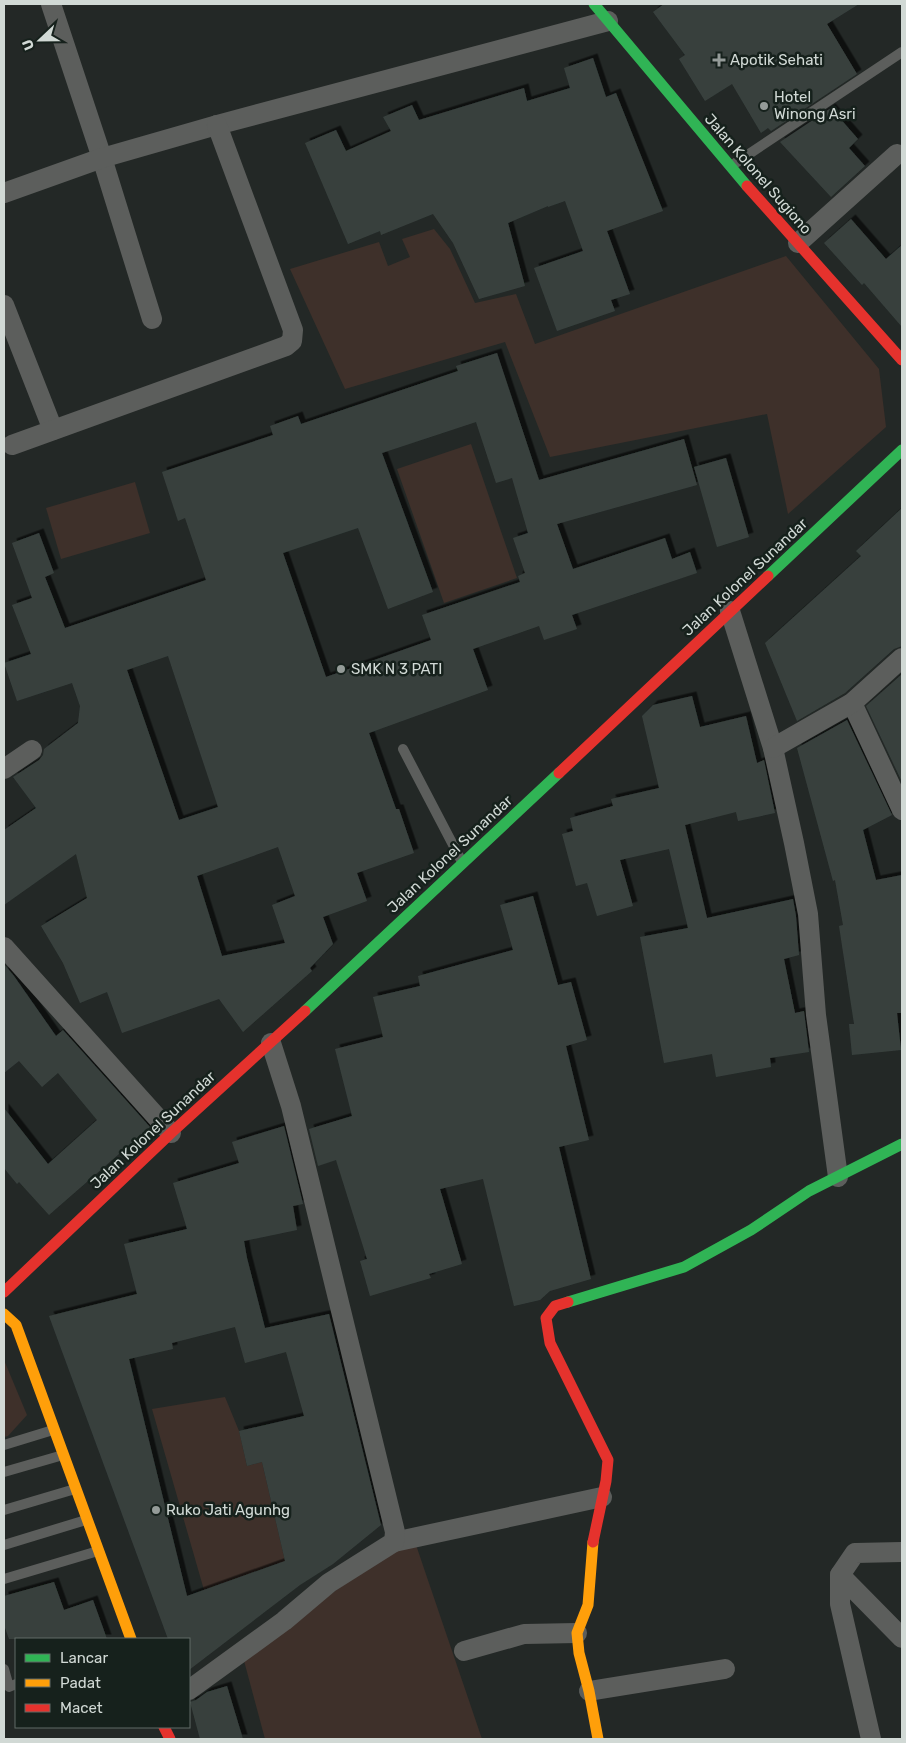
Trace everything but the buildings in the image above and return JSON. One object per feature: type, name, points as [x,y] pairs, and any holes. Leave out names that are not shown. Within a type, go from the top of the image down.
[{"type":"main road","name":"Jalan Kolonel Sugiono","points":[[594,4],[730,167],[902,360]]},
{"type":"main road","name":"Jalan Kolonel Sunandar","points":[[4,1292],[171,1133],[271,1043],[902,450]]},
{"type":"main road","points":[[598,1739],[577,1633],[588,1605],[592,1538],[606,1481],[608,1460],[550,1343],[546,1318],[555,1306],[684,1267],[752,1230],[809,1191],[902,1144]]},
{"type":"main road","points":[[8,1268],[16,1279],[16,1325],[131,1638]]},
{"type":"main road","points":[[4,1314],[16,1325]]},
{"type":"street","points":[[51,4],[102,158],[152,319]]},
{"type":"street","points":[[4,193],[102,158],[216,125],[608,21]]},
{"type":"street","points":[[12,445],[286,346],[292,341],[294,330],[216,125]]},
{"type":"street","points":[[798,243],[898,154]]},
{"type":"street","points":[[4,305],[53,430]]},
{"type":"street","points":[[730,611],[773,748],[808,914],[816,1015],[838,1177]]},
{"type":"street","points":[[773,748],[852,703],[902,658]]},
{"type":"street","points":[[852,703],[902,810]]},
{"type":"street","points":[[4,769],[32,750]]},
{"type":"street","points":[[4,947],[171,1133]]},
{"type":"street","points":[[271,1043],[293,1115],[395,1532],[394,1542]]},
{"type":"street","points":[[190,1689],[284,1621],[328,1583],[394,1542],[602,1497]]},
{"type":"street","points":[[871,1739],[840,1604],[840,1575],[855,1553],[902,1552]]},
{"type":"street","points":[[840,1575],[902,1638]]},
{"type":"street","points":[[464,1651],[524,1634],[577,1633]]},
{"type":"street","points":[[589,1691],[724,1669]]},
{"type":"lane","points":[[730,167],[902,52]]},
{"type":"lane","points":[[403,749],[462,863]]},
{"type":"lane","points":[[4,1445],[55,1430]]},
{"type":"lane","points":[[4,1472],[64,1454]]},
{"type":"lane","points":[[4,1510],[76,1489]]},
{"type":"lane","points":[[4,1545],[88,1520]]},
{"type":"lane","points":[[4,1580],[98,1551]]},
{"type":"lane","points":[[4,1668],[9,1687],[15,1684]]},
{"type":"shaded area","points":[[434,229],[450,249],[475,303],[516,294],[535,344],[786,256],[879,369],[886,427],[788,514],[767,414],[550,457],[505,342],[345,389],[290,269],[379,242],[388,266],[410,257],[402,239]]},
{"type":"shaded area","points":[[471,444],[517,578],[444,603],[397,469]]},
{"type":"shaded area","points":[[135,482],[150,533],[61,559],[46,508]]},
{"type":"shaded area","points":[[4,1360],[27,1415],[8,1436],[4,1437]]},
{"type":"shaded area","points":[[225,1397],[239,1431],[247,1466],[262,1462],[285,1561],[204,1590],[152,1409]]},
{"type":"shaded area","points":[[415,1542],[482,1739],[265,1739],[243,1657],[398,1546]]},
{"type":"traffic: fast","points":[[594,4],[747,186]]},
{"type":"traffic: fast","points":[[768,576],[902,450]]},
{"type":"traffic: fast","points":[[305,1011],[559,773]]},
{"type":"traffic: fast","points":[[568,1302],[684,1267],[751,1230],[809,1191],[902,1144]]},
{"type":"traffic: slow","points":[[4,1314],[16,1325],[131,1638]]},
{"type":"traffic: slow","points":[[593,1542],[588,1605],[577,1633],[579,1653],[589,1691],[598,1739]]},
{"type":"traffic: jam","points":[[747,186],[902,360]]},
{"type":"traffic: jam","points":[[559,773],[768,576]]},
{"type":"traffic: jam","points":[[4,1292],[171,1133],[305,1011]]},
{"type":"traffic: jam","points":[[568,1302],[555,1306],[546,1318],[550,1343],[608,1460],[606,1481],[593,1542]]},
{"type":"traffic: jam","points":[[164,1728],[170,1739]]},
{"type":"place","name":"Apotik Sehati","points":[[719,60]]},
{"type":"place","name":"Hotel Winong Asri","points":[[764,106]]},
{"type":"place","name":"SMK N 3 PATI","points":[[341,669]]},
{"type":"place","name":"Ruko Jati Agunhg","points":[[156,1510]]}]
